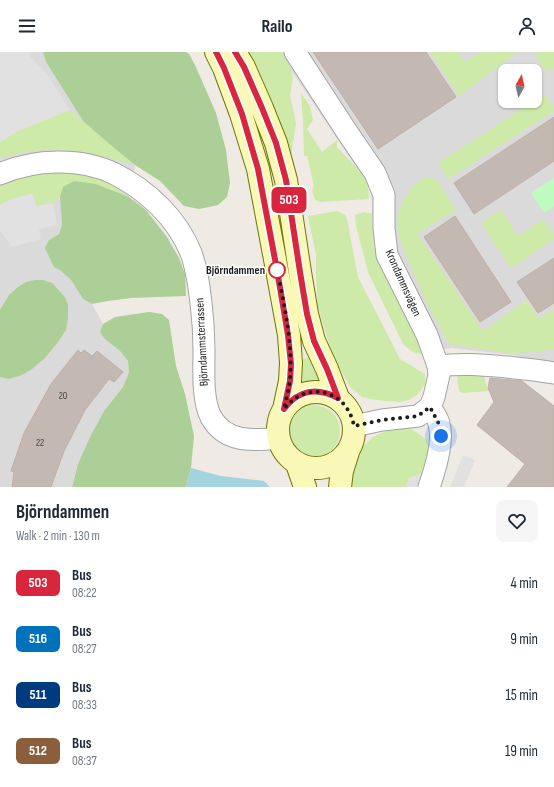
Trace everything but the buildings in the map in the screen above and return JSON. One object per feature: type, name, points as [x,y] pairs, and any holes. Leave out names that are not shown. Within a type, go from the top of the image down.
[{"type":"street","points":[[216,52],[242,114],[258,169],[280,283],[291,364],[290,381],[284,409]]},
{"type":"street","points":[[235,52],[244,67],[276,143],[286,180],[307,314],[314,341],[338,398]]},
{"type":"street","name":"Krondammsvägen","points":[[296,52],[375,173],[384,195],[384,228],[387,255],[427,334],[438,366],[438,383],[430,407]]},
{"type":"street","name":"Björndammsterrassen","points":[[0,174],[19,167],[38,163],[60,162],[86,165],[106,170],[129,181],[154,200],[181,235],[191,253],[198,277],[204,334],[205,392],[208,410],[211,417],[216,425],[226,433],[240,438],[252,440],[278,438]]},
{"type":"street","points":[[438,366],[472,364],[526,369],[554,374]]},
{"type":"street","points":[[340,487],[342,471],[354,439],[354,426],[352,415],[349,410],[338,398],[327,393],[314,392],[308,392],[297,397],[284,409],[279,418],[278,438],[286,455],[297,464],[314,469],[325,468],[336,463],[348,452]]},
{"type":"street","points":[[354,426],[382,420],[418,416],[430,407],[439,424],[441,436],[438,456],[429,487]]},
{"type":"street","points":[[297,464],[306,487]]},
{"type":"shaded area","points":[[0,52],[43,52],[46,62],[83,121],[135,165],[129,197],[96,184],[61,212],[62,225],[59,234],[49,240],[54,267],[71,280],[83,299],[92,304],[103,324],[101,332],[105,339],[120,351],[128,361],[129,372],[123,387],[104,411],[90,437],[78,464],[72,487],[0,487]]},
{"type":"shaded area","points":[[0,52],[31,52],[29,55],[46,73],[70,110],[18,131],[0,142]]},
{"type":"shaded area","points":[[279,52],[554,52],[554,366],[513,355],[451,348],[423,353],[416,334],[373,244],[372,202],[370,188]]},
{"type":"shaded area","points":[[33,193],[36,206],[53,203],[57,225],[39,229],[41,239],[12,247],[0,230],[0,205],[9,200]]},
{"type":"shaded area","points":[[463,455],[475,460],[464,487],[450,487]]},
{"type":"shaded area","points":[[427,472],[422,487],[406,487],[409,478]]},
{"type":"green space","points":[[43,52],[186,52],[189,54],[216,113],[226,150],[230,183],[227,197],[218,205],[199,209],[184,206],[160,181],[135,165],[83,121],[46,62]]},
{"type":"green space","points":[[246,52],[281,52],[291,66],[293,76],[290,96],[296,123],[291,156],[276,115]]},
{"type":"green space","points":[[430,52],[458,52],[465,62],[480,52],[514,52],[515,54],[502,64],[498,64],[498,67],[459,96]]},
{"type":"green space","points":[[534,52],[554,52],[554,67],[546,72]]},
{"type":"green space","points":[[301,93],[310,106],[313,120],[307,129],[322,152],[337,140],[337,147],[360,171],[368,183],[369,199],[320,202],[315,200],[312,191],[314,186],[307,156],[304,156]]},
{"type":"green space","points":[[545,94],[554,108],[554,111],[448,179],[438,163],[523,108],[542,108],[542,96]]},
{"type":"green space","points":[[70,110],[135,165],[66,150],[32,151],[0,158],[0,142],[18,131]]},
{"type":"green space","points":[[55,168],[100,177],[129,197],[96,184],[63,187],[60,197],[53,203],[36,206],[33,193],[9,200],[0,205],[0,178]]},
{"type":"green space","points":[[429,177],[437,180],[456,210],[417,234],[483,331],[527,300],[539,319],[554,310],[554,349],[538,352],[508,353],[449,344],[426,302],[401,243],[397,225],[404,199],[413,186],[421,179]]},
{"type":"green space","points":[[554,178],[554,206],[544,213],[531,193]]},
{"type":"green space","points":[[74,181],[96,184],[129,197],[145,209],[167,237],[179,258],[185,274],[186,296],[131,298],[92,304],[83,299],[71,280],[54,267],[45,248],[49,240],[59,234],[62,225],[60,197],[63,187]]},
{"type":"green space","points":[[501,210],[518,236],[543,219],[554,235],[554,239],[511,268],[481,223]]},
{"type":"green space","points":[[337,211],[345,215],[347,219],[358,277],[400,359],[425,374],[425,384],[418,394],[409,400],[399,402],[362,397],[350,387],[332,354],[318,307],[316,255],[308,216]]},
{"type":"green space","points":[[364,212],[372,214],[373,245],[424,354],[414,352],[403,344],[368,272],[356,226],[355,215]]},
{"type":"green space","points":[[43,280],[52,283],[65,297],[68,305],[66,330],[45,358],[32,369],[22,375],[9,379],[0,377],[0,310],[9,295],[18,287],[26,282]]},
{"type":"green space","points":[[149,312],[162,314],[169,320],[176,366],[185,394],[194,436],[191,468],[186,487],[72,487],[78,464],[90,437],[104,411],[123,387],[129,372],[128,361],[120,351],[105,339],[100,332],[103,324],[115,317]]},
{"type":"green space","points":[[312,356],[324,383],[297,387],[299,361]]},
{"type":"green space","points":[[457,375],[484,376],[488,391],[463,393],[459,391]]},
{"type":"green space","points":[[314,405],[324,407],[332,413],[338,421],[340,431],[338,441],[332,449],[324,455],[314,457],[304,455],[296,449],[290,441],[288,431],[290,421],[296,413],[304,407]]},
{"type":"green space","points":[[401,427],[410,428],[426,439],[429,447],[427,472],[409,478],[406,487],[347,487],[356,457],[365,445],[373,437],[386,431]]},
{"type":"water","points":[[191,468],[221,476],[264,481],[270,487],[186,487]]},
{"type":"bus line","name":"503","points":[[216,52],[242,114],[258,169],[288,335],[291,364],[290,381],[284,409],[292,400],[308,392],[327,393],[338,398],[314,341],[307,314],[286,180],[276,143],[244,67],[235,52]]},
{"type":"place","name":"Björndammen","points":[[277,270]]},
{"type":"route","points":[[277,270],[288,335],[291,364],[290,381],[284,409],[287,404],[302,394],[308,392],[327,393],[338,398],[346,406],[352,415],[354,426],[382,420],[418,416],[430,407],[439,424],[441,436]]}]
